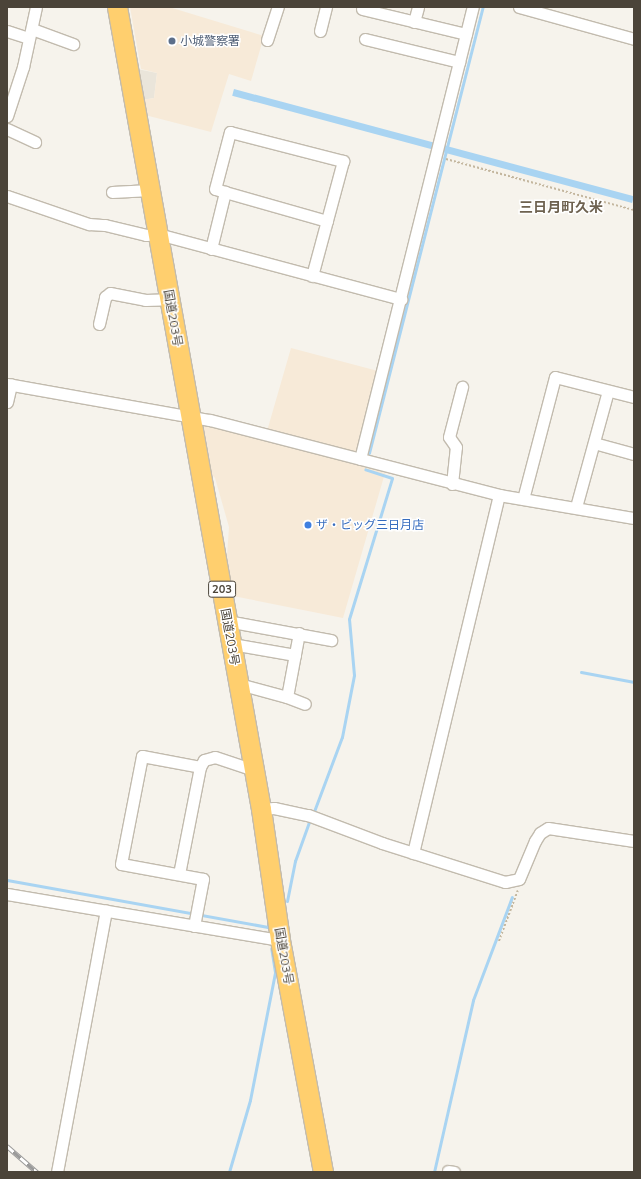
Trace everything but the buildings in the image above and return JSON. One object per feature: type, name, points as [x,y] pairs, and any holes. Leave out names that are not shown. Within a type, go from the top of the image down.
[{"type":"highway","name":"国道203号","points":[[117,7],[232,644],[261,810],[280,940],[323,1172]]},
{"type":"street","points":[[7,116],[36,7]]},
{"type":"street","points":[[267,40],[278,7]]},
{"type":"street","points":[[320,31],[326,7]]},
{"type":"street","points":[[414,22],[418,7]]},
{"type":"street","points":[[360,459],[401,299],[441,158],[440,138],[473,7]]},
{"type":"street","points":[[519,7],[634,39]]},
{"type":"street","points":[[362,9],[466,34]]},
{"type":"street","points":[[7,31],[30,33],[73,44]]},
{"type":"street","points":[[365,39],[459,62]]},
{"type":"street","points":[[7,129],[35,142]]},
{"type":"street","points":[[312,276],[327,221],[343,161],[230,132],[215,189],[327,221]]},
{"type":"street","points":[[112,192],[150,190]]},
{"type":"street","points":[[211,249],[225,192]]},
{"type":"street","points":[[7,196],[89,224],[105,225],[146,235],[158,234],[401,299]]},
{"type":"street","points":[[99,324],[105,297],[110,293],[145,300],[169,299]]},
{"type":"street","points":[[523,499],[555,377],[634,397]]},
{"type":"street","points":[[7,402],[9,384],[191,417],[499,495],[634,518]]},
{"type":"street","points":[[452,484],[456,447],[449,437],[462,387]]},
{"type":"street","points":[[576,507],[608,390]]},
{"type":"street","points":[[594,443],[634,454]]},
{"type":"street","points":[[413,853],[499,495]]},
{"type":"street","points":[[227,621],[331,640]]},
{"type":"street","points":[[287,697],[299,633]]},
{"type":"street","points":[[232,644],[295,655]]},
{"type":"street","points":[[239,684],[287,697],[305,704]]},
{"type":"street","points":[[194,926],[202,879],[121,864],[142,756],[200,767]]},
{"type":"street","points":[[179,874],[200,767],[204,760],[215,756],[254,770]]},
{"type":"street","points":[[261,810],[274,808],[312,816],[413,853],[505,882],[519,879],[535,841],[540,833],[548,828],[634,841]]},
{"type":"street","points":[[7,894],[280,940]]},
{"type":"street","points":[[57,1172],[106,911]]},
{"type":"path","points":[[441,158],[634,210]]},
{"type":"path","points":[[499,941],[518,891],[519,879]]},
{"type":"shaded area","points":[[130,7],[169,7],[264,36],[251,81],[229,74],[211,132],[145,115],[142,100],[154,98],[157,73],[141,69]]},
{"type":"shaded area","points":[[137,69],[157,73],[154,98],[142,100]]},
{"type":"shaded area","points":[[291,348],[378,371],[354,463],[385,473],[343,618],[233,596],[227,556],[229,527],[215,478],[208,470],[200,427],[204,423],[265,438]]},
{"type":"water","points":[[234,89],[634,196],[632,203],[232,96]]},
{"type":"waterway","points":[[369,453],[483,7]]},
{"type":"waterway","points":[[313,814],[342,737],[354,675],[349,619],[392,478],[365,469]]},
{"type":"waterway","points":[[581,672],[634,682]]},
{"type":"waterway","points":[[287,901],[295,861],[310,819]]},
{"type":"waterway","points":[[7,880],[268,927],[268,919]]},
{"type":"waterway","points":[[434,1172],[473,1000],[512,897]]},
{"type":"waterway","points":[[229,1172],[250,1100],[275,972],[271,948]]},
{"type":"railway","points":[[7,1146],[37,1172]]},
{"type":"place","name":"小城警察署","points":[[172,41]]},
{"type":"place","name":"ザ・ビッグ三日月店","points":[[308,525]]},
{"type":"district","name":"三日月町久米","points":[[561,207]]}]
